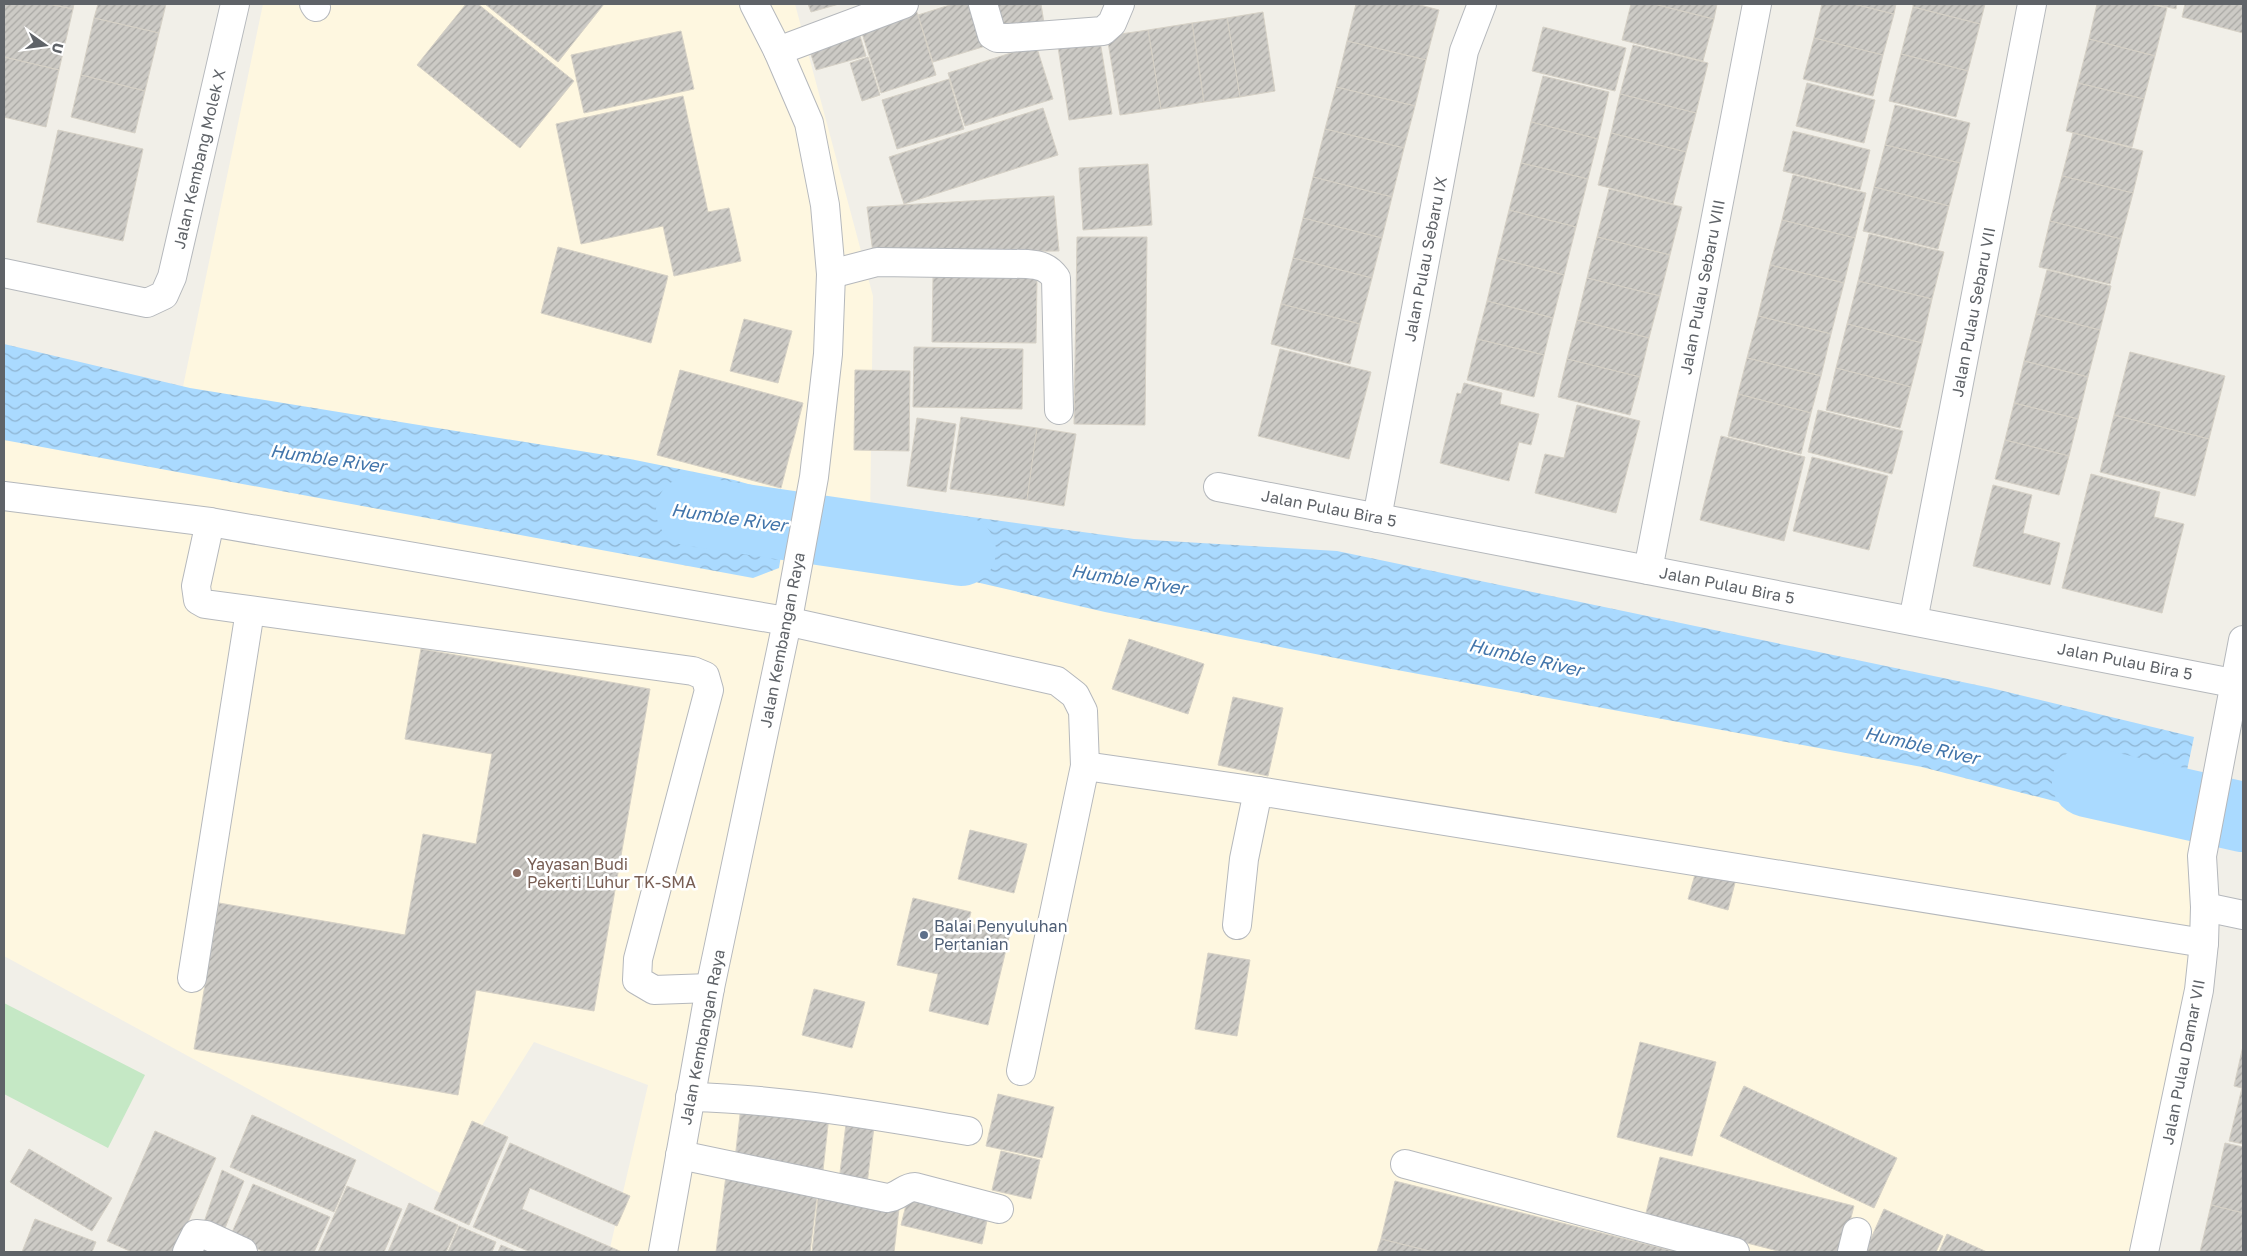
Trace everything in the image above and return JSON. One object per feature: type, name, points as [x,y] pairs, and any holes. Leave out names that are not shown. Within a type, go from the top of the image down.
[{"type":"street","name":"Jalan Kembang Molek X","points":[[4,273],[147,303],[164,295],[172,277],[236,4]]},
{"type":"street","name":"Jalan Kembangan Raya","points":[[663,1252],[710,988],[788,615],[814,477],[828,354],[831,274],[825,205],[809,123],[778,51],[754,4]]},
{"type":"street","points":[[778,51],[904,4]]},
{"type":"street","points":[[983,4],[992,35],[997,38],[1103,31],[1112,23],[1120,4]]},
{"type":"street","name":"Jalan Pulau Sebaru IX","points":[[1377,518],[1464,51],[1482,4]]},
{"type":"street","name":"Jalan Pulau Sebaru VIII","points":[[1648,570],[1757,4]]},
{"type":"street","name":"Jalan Pulau Sebaru VII","points":[[1913,621],[2032,4]]},
{"type":"street","points":[[831,274],[877,262],[1027,264],[1040,265],[1050,270],[1056,278],[1059,410]]},
{"type":"street","name":"Jalan Pulau Bira 5","points":[[1218,487],[2239,684]]},
{"type":"street","points":[[4,496],[210,522],[788,615],[1057,681],[1075,695],[1083,711],[1086,766],[1021,1071]]},
{"type":"street","points":[[210,522],[196,586],[198,600],[211,605],[693,671],[704,676],[709,690],[638,959],[637,980],[654,990],[710,988]]},
{"type":"street","points":[[192,978],[250,610]]},
{"type":"street","name":"Jalan Pulau Damar VII","points":[[2144,1252],[2199,990],[2204,943],[2205,907],[2201,863],[2230,712],[2239,684],[2243,640]]},
{"type":"street","points":[[1086,766],[1258,791],[2204,943]]},
{"type":"street","points":[[1237,925],[1244,859],[1258,791]]},
{"type":"street","points":[[2205,907],[2243,915]]},
{"type":"street","points":[[690,1097],[739,1098],[839,1110],[968,1131]]},
{"type":"street","points":[[680,1155],[887,1198],[894,1197],[908,1187],[915,1187],[999,1209]]},
{"type":"street","points":[[1405,1164],[1735,1252]]},
{"type":"street","points":[[187,1252],[196,1234],[206,1235],[243,1252]]},
{"type":"shaded area","points":[[263,4],[795,4],[873,296],[870,524],[2209,813],[2204,943],[2146,1252],[609,1252],[648,1085],[534,1042],[440,1193],[4,956],[4,388],[176,420]]},
{"type":"green space","points":[[4,1003],[145,1075],[108,1148],[4,1094]]},
{"type":"water","points":[[4,344],[190,388],[630,459],[734,480],[773,491],[789,505],[779,568],[753,578],[4,440]]},
{"type":"water","points":[[869,503],[1134,539],[1337,551],[1991,688],[2194,737],[2174,832],[1922,767],[1386,668],[1105,612],[863,556]]},
{"type":"building","points":[[4,4],[49,4],[73,9],[59,70],[4,57]]},
{"type":"building","points":[[49,4],[74,4],[73,9]]},
{"type":"building","points":[[98,4],[166,4],[159,33],[94,18]]},
{"type":"building","points":[[466,4],[478,4],[574,81],[520,148],[417,65]]},
{"type":"building","points":[[485,4],[604,4],[558,62]]},
{"type":"building","points":[[808,4],[839,4],[811,12]]},
{"type":"building","points":[[953,4],[976,4],[989,45],[933,62],[918,15]]},
{"type":"building","points":[[993,4],[1041,4],[1044,23],[997,31]]},
{"type":"building","points":[[1356,4],[1416,4],[1439,10],[1426,60],[1347,41]]},
{"type":"building","points":[[1631,4],[1654,4],[1714,19],[1703,61],[1622,40]]},
{"type":"building","points":[[1654,4],[1717,4],[1714,19]]},
{"type":"building","points":[[1822,4],[1854,4],[1894,14],[1883,55],[1814,38]]},
{"type":"building","points":[[1854,4],[1896,4],[1894,14]]},
{"type":"building","points":[[1913,4],[1985,4],[1980,24],[1913,7]]},
{"type":"building","points":[[2097,4],[2149,4],[2167,8],[2155,56],[2089,39]]},
{"type":"building","points":[[2154,4],[2177,4],[2176,9]]},
{"type":"building","points":[[2185,4],[2243,4],[2243,33],[2182,17]]},
{"type":"building","points":[[1913,7],[1980,24],[1968,71],[1901,54]]},
{"type":"building","points":[[916,9],[936,75],[881,93],[860,27]]},
{"type":"building","points":[[1263,12],[1275,91],[1240,97],[1227,18]]},
{"type":"building","points":[[94,18],[159,33],[145,91],[81,75]]},
{"type":"building","points":[[1227,18],[1240,97],[1204,102],[1192,23]]},
{"type":"building","points":[[1192,23],[1204,102],[1161,109],[1148,30]]},
{"type":"building","points":[[857,26],[866,56],[816,70],[807,42]]},
{"type":"building","points":[[1543,27],[1626,48],[1615,91],[1532,71]]},
{"type":"building","points":[[1148,30],[1161,109],[1120,115],[1107,36]]},
{"type":"building","points":[[681,31],[694,89],[584,113],[571,55]]},
{"type":"building","points":[[1814,38],[1883,55],[1873,96],[1803,79]]},
{"type":"building","points":[[2089,39],[2155,56],[2144,99],[2078,83]]},
{"type":"building","points":[[1100,41],[1112,114],[1069,120],[1058,47]]},
{"type":"building","points":[[1347,41],[1426,60],[1415,106],[1336,87]]},
{"type":"building","points":[[1036,45],[1053,99],[965,126],[948,73]]},
{"type":"building","points":[[1633,45],[1708,63],[1696,113],[1620,94]]},
{"type":"building","points":[[1901,54],[1968,71],[1956,117],[1889,101]]},
{"type":"building","points":[[4,57],[59,70],[46,127],[4,117]]},
{"type":"building","points":[[868,57],[880,95],[862,101],[850,63]]},
{"type":"building","points":[[81,75],[145,91],[135,133],[71,117]]},
{"type":"building","points":[[1543,76],[1609,92],[1598,139],[1531,122]]},
{"type":"building","points":[[949,79],[964,129],[897,149],[882,100]]},
{"type":"building","points":[[1807,83],[1875,100],[1864,143],[1796,126]]},
{"type":"building","points":[[2078,83],[2144,99],[2132,147],[2066,131]]},
{"type":"building","points":[[1336,87],[1415,106],[1404,148],[1325,129]]},
{"type":"building","points":[[1620,94],[1696,113],[1686,152],[1611,133]]},
{"type":"building","points":[[683,96],[708,212],[729,208],[741,261],[674,276],[663,226],[581,244],[556,124]]},
{"type":"building","points":[[1895,105],[1970,123],[1960,163],[1885,145]]},
{"type":"building","points":[[1043,108],[1058,155],[904,204],[889,157]]},
{"type":"building","points":[[1531,122],[1598,139],[1588,179],[1521,163]]},
{"type":"building","points":[[1325,129],[1404,148],[1392,197],[1313,177]]},
{"type":"building","points":[[58,130],[143,149],[123,241],[37,222]]},
{"type":"building","points":[[1793,131],[1870,150],[1860,190],[1783,171]]},
{"type":"building","points":[[1611,133],[1686,152],[1673,204],[1598,185]]},
{"type":"building","points":[[2073,133],[2143,151],[2133,193],[2062,176]]},
{"type":"building","points":[[1885,145],[1960,163],[1949,206],[1874,187]]},
{"type":"building","points":[[1521,163],[1588,179],[1576,227],[1509,210]]},
{"type":"building","points":[[1148,164],[1152,225],[1083,230],[1079,168]]},
{"type":"building","points":[[1793,175],[1866,193],[1855,238],[1782,220]]},
{"type":"building","points":[[2062,176],[2133,193],[2121,239],[2050,221]]},
{"type":"building","points":[[1313,177],[1392,197],[1382,238],[1303,218]]},
{"type":"building","points":[[1874,187],[1949,206],[1938,249],[1863,231]]},
{"type":"building","points":[[1609,189],[1682,207],[1670,255],[1597,237]]},
{"type":"building","points":[[1054,196],[1059,251],[873,253],[867,207]]},
{"type":"building","points":[[1509,210],[1576,227],[1564,275],[1497,258]]},
{"type":"building","points":[[1303,218],[1382,238],[1372,278],[1293,258]]},
{"type":"building","points":[[1782,220],[1855,238],[1844,283],[1770,265]]},
{"type":"building","points":[[2050,221],[2121,239],[2110,284],[2039,267]]},
{"type":"building","points":[[1869,234],[1944,252],[1932,299],[1858,281]]},
{"type":"building","points":[[1077,237],[1147,237],[1145,425],[1074,424]]},
{"type":"building","points":[[1597,237],[1670,255],[1660,296],[1587,278]]},
{"type":"building","points":[[558,247],[668,276],[651,343],[541,313]]},
{"type":"building","points":[[1293,258],[1372,278],[1360,324],[1281,304]]},
{"type":"building","points":[[1497,258],[1564,275],[1553,318],[1487,301]]},
{"type":"building","points":[[1770,265],[1844,283],[1831,334],[1758,316]]},
{"type":"building","points":[[2047,270],[2111,286],[2100,330],[2036,314]]},
{"type":"building","points":[[933,276],[1037,278],[1036,343],[932,342]]},
{"type":"building","points":[[1587,278],[1660,296],[1649,338],[1577,320]]},
{"type":"building","points":[[1858,281],[1932,299],[1922,343],[1847,324]]},
{"type":"building","points":[[1487,301],[1553,318],[1544,355],[1477,339]]},
{"type":"building","points":[[1281,304],[1360,324],[1350,364],[1271,344]]},
{"type":"building","points":[[2036,314],[2100,330],[2088,377],[2024,361]]},
{"type":"building","points":[[1758,316],[1831,334],[1821,376],[1747,358]]},
{"type":"building","points":[[744,319],[792,331],[778,383],[730,371]]},
{"type":"building","points":[[1577,320],[1649,338],[1640,377],[1567,359]]},
{"type":"building","points":[[1847,324],[1922,343],[1911,387],[1836,368]]},
{"type":"building","points":[[1477,339],[1544,355],[1534,397],[1467,380]]},
{"type":"building","points":[[914,347],[1023,349],[1022,409],[913,407]]},
{"type":"building","points":[[1280,349],[1371,372],[1349,459],[1258,436]]},
{"type":"building","points":[[2130,352],[2225,376],[2209,439],[2114,415]]},
{"type":"building","points":[[1747,358],[1821,376],[1811,413],[1738,394]]},
{"type":"building","points":[[1567,359],[1640,377],[1630,415],[1558,397]]},
{"type":"building","points":[[2024,361],[2088,377],[2078,419],[2014,403]]},
{"type":"building","points":[[1836,368],[1911,387],[1900,428],[1826,410]]},
{"type":"building","points":[[680,370],[803,403],[781,488],[657,455]]},
{"type":"building","points":[[855,370],[910,371],[909,451],[854,450]]},
{"type":"building","points":[[1464,383],[1502,393],[1500,404],[1539,414],[1531,445],[1519,442],[1509,481],[1440,463],[1457,393],[1461,394]]},
{"type":"building","points":[[1738,394],[1811,413],[1801,454],[1728,436]]},
{"type":"building","points":[[2014,403],[2078,419],[2069,456],[2005,440]]},
{"type":"building","points":[[1577,405],[1640,421],[1616,513],[1535,493],[1545,454],[1564,458]]},
{"type":"building","points":[[1818,410],[1903,431],[1892,474],[1808,452]]},
{"type":"building","points":[[2114,415],[2209,439],[2195,496],[2100,472]]},
{"type":"building","points":[[961,417],[1037,428],[1027,500],[950,489]]},
{"type":"building","points":[[917,418],[956,424],[946,492],[907,486]]},
{"type":"building","points":[[1037,428],[1076,434],[1064,506],[1027,500]]},
{"type":"building","points":[[1721,436],[1805,457],[1784,541],[1700,520]]},
{"type":"building","points":[[2005,440],[2069,456],[2059,495],[1995,479]]},
{"type":"building","points":[[1812,457],[1888,476],[1869,550],[1793,531]]},
{"type":"building","points":[[2091,474],[2160,492],[2154,517],[2184,524],[2162,613],[2062,588]]},
{"type":"building","points":[[1993,485],[2032,495],[2023,533],[2060,543],[2050,585],[1973,566]]},
{"type":"building","points":[[1129,639],[1204,664],[1188,714],[1112,689]]},
{"type":"building","name":"Yayasan Budi Pekerti Luhur TK-SMA","points":[[421,649],[650,689],[594,1011],[476,990],[458,1095],[194,1049],[219,903],[405,935],[423,834],[476,844],[492,754],[405,739]]},
{"type":"building","points":[[1233,697],[1283,708],[1268,776],[1218,765]]},
{"type":"building","points":[[970,830],[1027,844],[1014,893],[958,879]]},
{"type":"building","points":[[1698,864],[1737,875],[1728,910],[1688,899]]},
{"type":"building","points":[[913,898],[971,912],[968,923],[1010,933],[988,1025],[929,1011],[938,974],[897,965]]},
{"type":"building","points":[[1208,953],[1250,960],[1237,1036],[1195,1029]]},
{"type":"building","points":[[814,989],[865,1002],[852,1048],[802,1035]]},
{"type":"building","points":[[1640,1042],[1716,1062],[1692,1156],[1617,1137]]},
{"type":"building","points":[[2243,1046],[2243,1144],[2229,1141],[2242,1088],[2234,1086]]},
{"type":"building","points":[[1744,1086],[1897,1158],[1874,1208],[1720,1136]]},
{"type":"building","points":[[998,1094],[1054,1107],[1042,1158],[986,1146]]},
{"type":"building","points":[[741,1106],[829,1116],[823,1170],[735,1159]]},
{"type":"building","points":[[252,1115],[356,1160],[334,1212],[230,1167]]},
{"type":"building","points":[[472,1121],[508,1137],[469,1225],[434,1209]]},
{"type":"building","points":[[846,1124],[874,1127],[867,1184],[839,1181]]},
{"type":"building","points":[[155,1131],[216,1158],[175,1252],[132,1252],[107,1241]]},
{"type":"building","points":[[510,1143],[630,1196],[617,1226],[530,1188],[522,1209],[622,1252],[530,1252],[473,1227]]},
{"type":"building","points":[[2225,1143],[2243,1147],[2243,1213],[2211,1205]]},
{"type":"building","points":[[29,1149],[112,1198],[92,1231],[10,1182]]},
{"type":"building","points":[[1001,1151],[1040,1160],[1031,1199],[992,1190]]},
{"type":"building","points":[[1660,1157],[1854,1206],[1842,1252],[1782,1252],[1645,1217]]},
{"type":"building","points":[[222,1170],[244,1181],[223,1233],[202,1228]]},
{"type":"building","points":[[726,1176],[818,1188],[810,1252],[716,1252]]},
{"type":"building","points":[[1395,1181],[1677,1252],[1433,1252],[1381,1239]]},
{"type":"building","points":[[253,1184],[330,1217],[314,1252],[265,1252],[230,1237]]},
{"type":"building","points":[[347,1186],[402,1209],[384,1252],[318,1252]]},
{"type":"building","points":[[909,1193],[989,1211],[982,1244],[901,1225]]},
{"type":"building","points":[[818,1198],[899,1209],[894,1252],[812,1252]]},
{"type":"building","points":[[409,1203],[458,1225],[446,1252],[388,1252]]},
{"type":"building","points":[[2211,1205],[2243,1213],[2243,1252],[2200,1252]]},
{"type":"building","points":[[1884,1209],[1943,1236],[1936,1252],[1865,1252]]},
{"type":"building","points":[[35,1219],[96,1242],[92,1252],[22,1252]]},
{"type":"building","points":[[459,1226],[496,1242],[492,1252],[448,1252]]},
{"type":"building","points":[[1947,1234],[1987,1252],[1939,1252]]},
{"type":"building","points":[[1381,1239],[1433,1252],[1377,1252]]},
{"type":"building","points":[[501,1245],[518,1252],[498,1252]]},
{"type":"waterway","name":"Humble River","points":[[691,511],[961,551]]},
{"type":"waterway","name":"Humble River","points":[[2087,782],[2243,817]]},
{"type":"place","name":"Yayasan Budi Pekerti Luhur TK-SMA","points":[[517,873]]},
{"type":"place","name":"Balai Penyuluhan Pertanian","points":[[924,935]]}]
